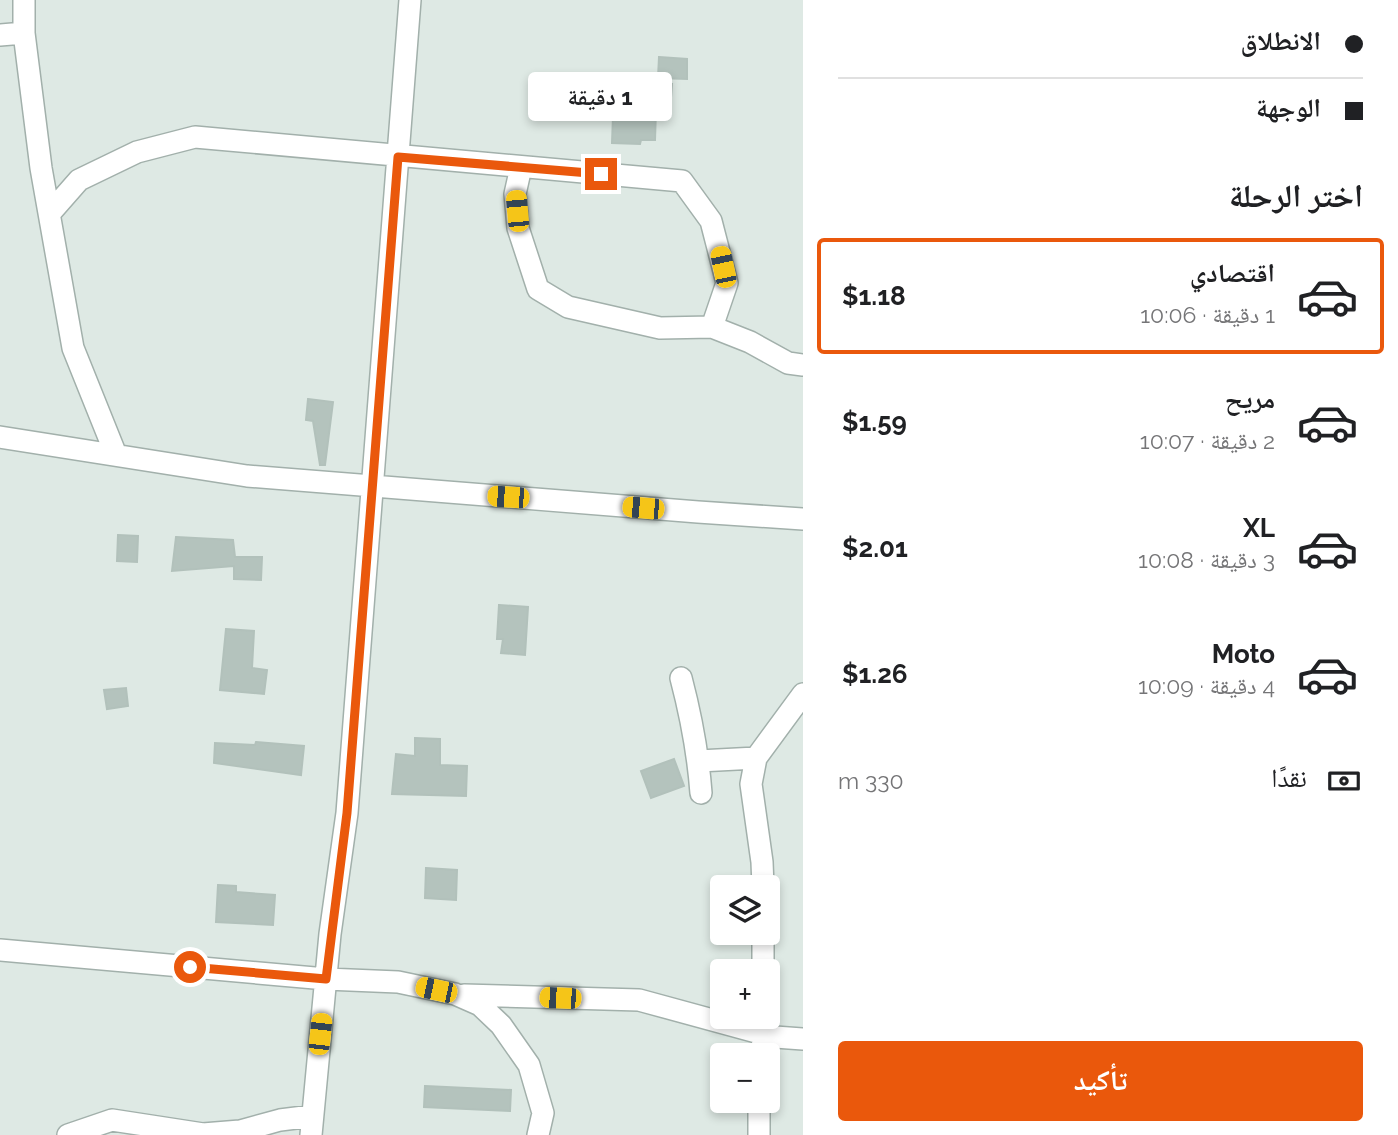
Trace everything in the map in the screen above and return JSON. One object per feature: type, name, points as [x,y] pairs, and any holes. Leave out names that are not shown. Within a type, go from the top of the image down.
[{"type":"street","points":[[24,0],[24,33],[73,348],[116,455]]},
{"type":"street","points":[[68,1135],[112,1121],[203,1134],[240,1131],[280,1121],[312,1126],[326,979],[347,813],[410,0]]},
{"type":"street","points":[[0,35],[24,33]]},
{"type":"street","points":[[50,213],[79,180],[137,152],[195,137],[682,180],[711,221],[727,284],[712,327]]},
{"type":"street","points":[[520,167],[515,194],[518,228],[538,289],[568,307],[660,328],[712,327],[750,342],[788,363],[803,365]]},
{"type":"street","points":[[0,437],[247,476],[803,519]]},
{"type":"street","points":[[681,678],[699,761],[701,793]]},
{"type":"street","points":[[763,875],[751,785],[756,758],[803,694]]},
{"type":"street","points":[[699,761],[756,758]]},
{"type":"street","points":[[0,950],[326,979],[398,982],[455,994],[639,1000],[763,1035],[803,1039]]},
{"type":"street","points":[[455,994],[480,1005],[501,1025],[529,1065],[543,1113],[538,1135]]},
{"type":"street","points":[[759,1113],[759,1135]]},
{"type":"building","points":[[659,57],[687,59],[687,79],[658,78]]},
{"type":"building","points":[[637,81],[672,84],[670,111],[656,110],[655,140],[641,140],[640,144],[612,143],[613,116],[597,116],[599,89],[636,91]]},
{"type":"building","points":[[308,399],[333,402],[325,465],[320,465],[313,421],[306,420]]},
{"type":"building","points":[[118,535],[138,536],[137,562],[117,561]]},
{"type":"building","points":[[176,537],[233,540],[235,557],[262,557],[261,580],[234,579],[234,566],[172,571]]},
{"type":"building","points":[[499,605],[528,607],[525,655],[501,653],[503,639],[497,639]]},
{"type":"building","points":[[226,629],[254,631],[252,668],[267,670],[264,694],[220,690]]},
{"type":"building","points":[[126,688],[128,706],[107,709],[104,690]]},
{"type":"building","points":[[415,738],[440,739],[440,765],[467,766],[466,796],[392,794],[396,754],[415,756]]},
{"type":"building","points":[[256,742],[304,746],[301,775],[214,763],[215,743],[255,745]]},
{"type":"building","points":[[674,759],[684,786],[651,798],[641,771]]},
{"type":"building","points":[[426,868],[457,870],[456,900],[425,898]]},
{"type":"building","points":[[218,885],[236,886],[236,892],[275,895],[273,925],[216,922]]},
{"type":"building","points":[[425,1086],[511,1090],[510,1111],[424,1107]]},
{"type":"route","points":[[190,967],[326,979],[347,813],[398,157],[601,174]]}]
